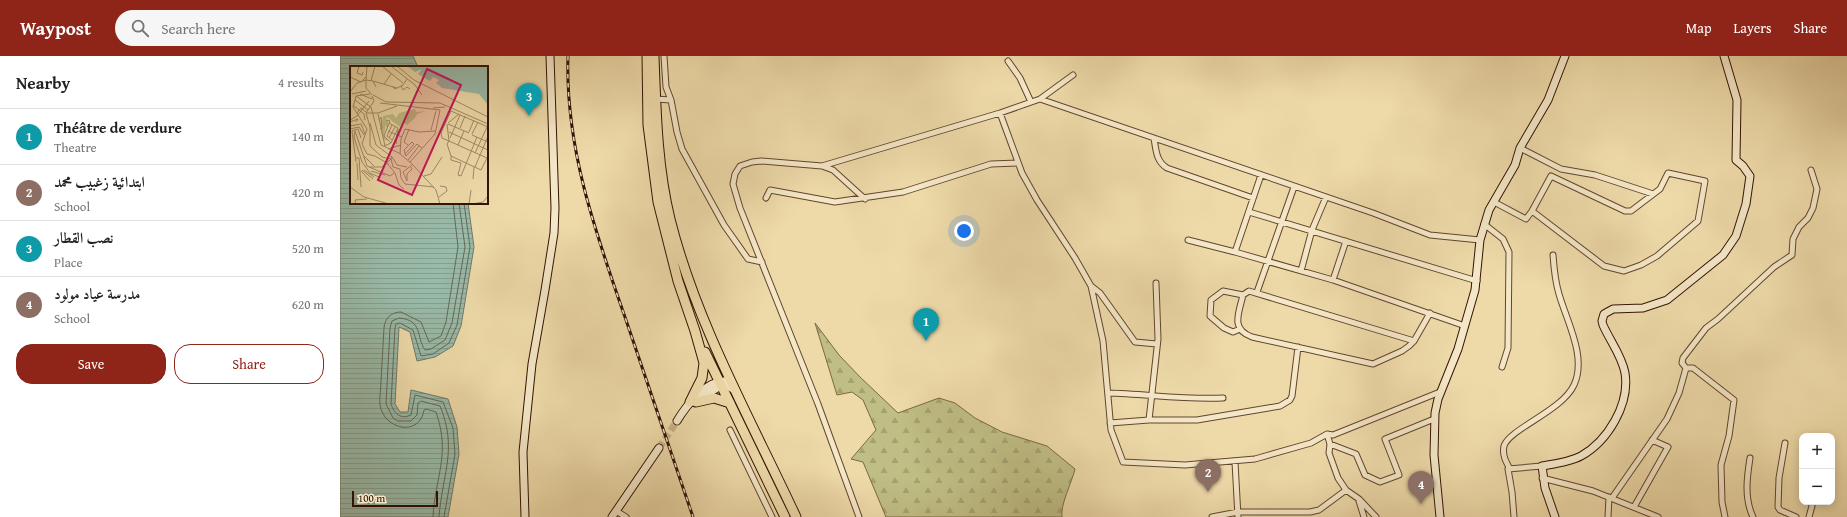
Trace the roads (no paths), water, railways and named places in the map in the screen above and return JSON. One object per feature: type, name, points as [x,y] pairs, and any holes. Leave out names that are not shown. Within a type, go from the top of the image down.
[{"type":"highway","points":[[646,56],[648,124],[658,202],[678,281],[695,331],[704,368],[693,402]]},
{"type":"highway","points":[[654,56],[655,99],[661,167],[670,218],[682,260],[701,310],[730,403],[784,517]]},
{"type":"highway","points":[[695,331],[764,450],[796,517]]},
{"type":"highway","points":[[693,402],[714,398],[730,403]]},
{"type":"main road","points":[[525,517],[523,452],[532,364],[545,290],[555,214],[550,56]]},
{"type":"main road","points":[[1440,517],[1435,477],[1434,419],[1440,392],[1465,326],[1477,281],[1480,240],[1484,224],[1494,202],[1515,165],[1520,148],[1548,100],[1565,56]]},
{"type":"main road","points":[[1556,517],[1542,478],[1542,466],[1575,458],[1590,449],[1609,429],[1622,403],[1626,386],[1625,371],[1603,326],[1602,321],[1604,314],[1613,309],[1643,308],[1667,300],[1713,263],[1734,242],[1746,204],[1750,176],[1743,166],[1736,160],[1736,100],[1724,56]]},
{"type":"main road","points":[[693,402],[723,380]]},
{"type":"main road","points":[[614,514],[659,448]]},
{"type":"street","points":[[664,56],[666,87],[671,100],[678,140],[700,184],[724,225],[748,259],[762,262]]},
{"type":"street","points":[[1008,61],[1020,78],[1031,102]]},
{"type":"street","points":[[822,166],[1000,113],[1040,99],[1073,75]]},
{"type":"street","points":[[655,99],[671,100]]},
{"type":"street","points":[[1040,99],[1373,213],[1430,235],[1480,240]]},
{"type":"street","points":[[1000,113],[1014,148],[1018,164],[1037,200],[1075,258],[1091,286],[1103,341],[1110,423],[1113,440],[1123,462],[1184,465],[1258,459],[1311,443],[1326,434],[1333,435],[1440,392]]},
{"type":"street","points":[[1154,138],[1158,159],[1161,165],[1254,198]]},
{"type":"street","points":[[1520,148],[1561,169],[1595,175],[1654,194]]},
{"type":"street","points":[[859,517],[818,404],[734,188],[734,178],[738,169],[745,164],[761,161],[822,166],[833,170],[865,199]]},
{"type":"street","points":[[766,198],[770,190],[835,202],[865,199],[903,192],[991,164],[1018,164]]},
{"type":"street","points":[[1725,517],[1722,502],[1722,465],[1729,436],[1734,400],[1694,368],[1686,368],[1682,364],[1683,358],[1706,328],[1718,319],[1774,267],[1792,254],[1794,239],[1799,227],[1808,218],[1813,208],[1817,189],[1812,170]]},
{"type":"street","points":[[1494,202],[1526,219],[1551,176],[1625,211],[1631,211],[1660,189],[1668,173],[1705,181],[1698,221],[1657,256],[1641,265],[1624,271],[1604,266],[1532,211]]},
{"type":"street","points":[[1235,252],[1261,175]]},
{"type":"street","points":[[1257,292],[1294,187]]},
{"type":"street","points":[[1301,271],[1312,230],[1326,197]]},
{"type":"street","points":[[1249,212],[1477,281]]},
{"type":"street","points":[[1484,224],[1503,239],[1509,252],[1508,348],[1502,367]]},
{"type":"street","points":[[1188,240],[1333,280],[1465,326]]},
{"type":"street","points":[[1333,280],[1346,241]]},
{"type":"street","points":[[1514,517],[1508,470],[1510,469],[1504,453],[1507,440],[1563,399],[1572,389],[1578,374],[1577,353],[1557,285],[1553,255]]},
{"type":"street","points":[[1149,420],[1157,344],[1156,283]]},
{"type":"street","points":[[1091,286],[1104,298],[1135,342],[1157,344]]},
{"type":"street","points":[[1240,329],[1233,332],[1224,328],[1210,316],[1211,300],[1223,291],[1244,295]]},
{"type":"street","points":[[1233,332],[1237,323],[1244,295],[1249,291],[1257,292],[1414,341]]},
{"type":"street","points":[[1237,323],[1240,329],[1252,336],[1373,364],[1402,351],[1414,341],[1430,313]]},
{"type":"street","points":[[1110,423],[1149,420],[1197,420],[1280,406],[1290,400],[1292,396],[1298,347]]},
{"type":"street","points":[[1608,517],[1611,498],[1672,409],[1679,393],[1686,368]]},
{"type":"street","points":[[1108,393],[1151,394],[1203,399],[1223,398]]},
{"type":"street","points":[[1330,444],[1356,454],[1365,475],[1380,482],[1399,475],[1385,439],[1434,419]]},
{"type":"street","points":[[730,430],[772,517]]},
{"type":"street","points":[[1326,434],[1330,444],[1329,453],[1338,478],[1346,490],[1359,499],[1376,517]]},
{"type":"street","points":[[1634,507],[1668,447],[1652,440]]},
{"type":"street","points":[[1785,443],[1779,478],[1778,506],[1780,510],[1796,517]]},
{"type":"street","points":[[1750,458],[1747,478],[1748,499],[1753,517]]},
{"type":"street","points":[[1235,462],[1238,515]]},
{"type":"street","points":[[1510,469],[1542,466]]},
{"type":"street","points":[[1542,478],[1584,488],[1656,517]]},
{"type":"street","points":[[1212,517],[1310,512],[1319,510],[1346,490]]},
{"type":"street","points":[[1359,499],[1364,517]]},
{"type":"street","points":[[1809,517],[1812,506]]},
{"type":"street","points":[[614,514],[626,517]]},
{"type":"water","points":[[340,56],[413,56],[418,66],[350,66],[350,204],[468,204],[474,247],[461,326],[453,346],[435,357],[417,361],[410,332],[399,327],[395,404],[400,412],[408,412],[411,390],[448,399],[457,427],[459,454],[448,517],[340,517]]},
{"type":"tunnel","points":[[659,448],[677,421]]},
{"type":"railway","points":[[568,56],[568,90],[572,124],[577,157],[585,190],[604,255],[693,517]]},
{"type":"place","name":"نصب القطار","points":[[529,116]]},
{"type":"place","name":"Théâtre de verdure","points":[[926,341]]},
{"type":"place","name":"ابتدائية زغبيب محمد","points":[[1208,492]]},
{"type":"place","name":"مدرسة عياد مولود","points":[[1421,504]]}]
